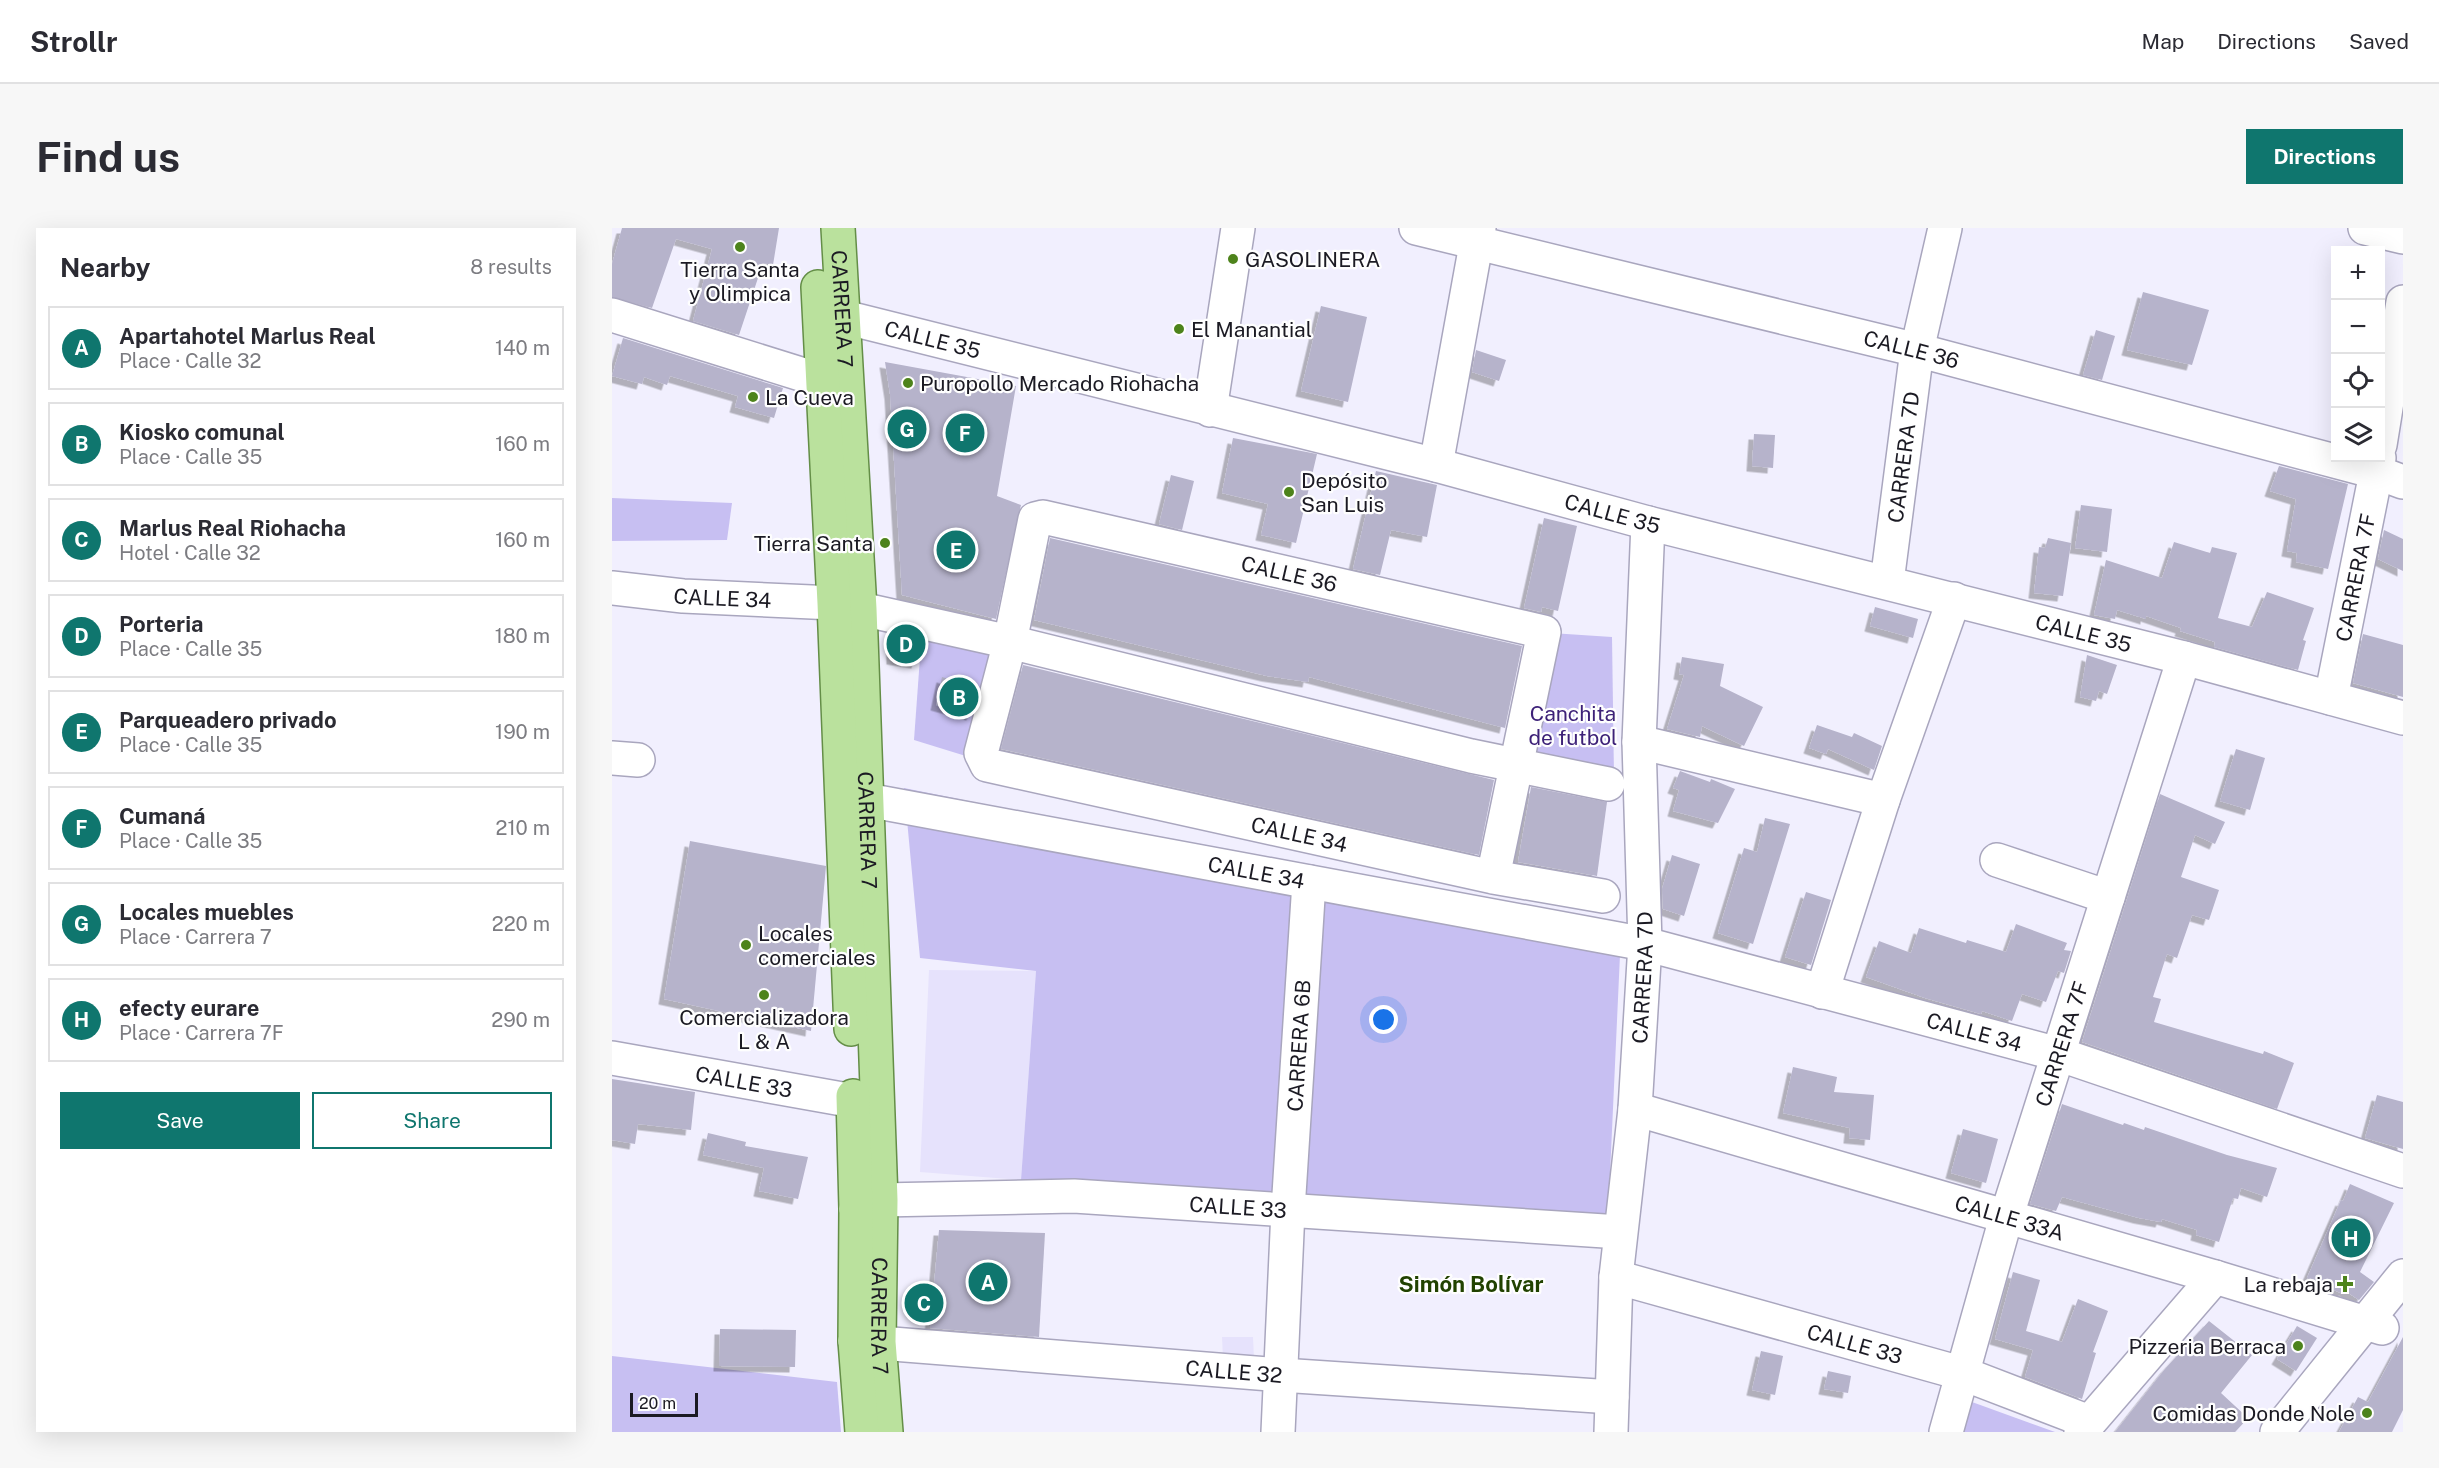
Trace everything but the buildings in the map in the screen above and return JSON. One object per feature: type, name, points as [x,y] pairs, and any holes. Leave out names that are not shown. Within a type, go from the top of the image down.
[{"type":"main road","name":"CARRERA 7","points":[[815,228],[831,314],[847,606],[869,1205],[867,1341],[862,1432]]},
{"type":"main road","name":"CARRERA 7","points":[[838,228],[823,381],[867,800],[865,1103]]},
{"type":"main road","name":"CARRERA 7","points":[[867,1341],[886,1432]]},
{"type":"street","points":[[1210,410],[1238,228]]},
{"type":"street","name":"CALLE 36","points":[[1416,228],[1478,235],[1917,350],[2385,464]]},
{"type":"street","name":"CARRERA 7D","points":[[1887,582],[1917,350],[1945,228]]},
{"type":"street","points":[[2365,228],[2403,237]]},
{"type":"street","points":[[1436,465],[1478,235]]},
{"type":"street","name":"CARRERA 7F","points":[[2331,698],[2385,464],[2403,302]]},
{"type":"street","name":"CALLE 35","points":[[831,314],[1436,465],[1648,523],[2184,658],[2403,718]]},
{"type":"street","points":[[612,315],[823,381]]},
{"type":"street","name":"CALLE 36","points":[[1010,642],[1035,519],[1043,517],[1544,632],[1516,765]]},
{"type":"street","name":"CARRERA 7D","points":[[1611,1432],[1616,1277],[1635,1109],[1645,944],[1639,742],[1648,523]]},
{"type":"street","name":"CALLE 34","points":[[612,588],[683,596],[847,606]]},
{"type":"street","points":[[1822,992],[1883,800],[1954,599]]},
{"type":"street","points":[[847,606],[1010,642],[1318,719],[1608,784]]},
{"type":"street","name":"CALLE 34","points":[[1010,642],[981,753],[987,765],[994,769],[1493,877],[1603,896]]},
{"type":"street","name":"CARRERA 7F","points":[[1946,1432],[2006,1218],[2184,658]]},
{"type":"street","points":[[1639,742],[1883,800]]},
{"type":"street","points":[[1493,877],[1516,765]]},
{"type":"street","name":"CALLE 34","points":[[867,800],[1645,944],[2058,1054],[2403,1171]]},
{"type":"street","points":[[1996,860],[2108,897]]},
{"type":"street","name":"CARRERA 6B","points":[[1288,1210],[1309,882]]},
{"type":"street","name":"CALLE 33","points":[[612,1058],[865,1103]]},
{"type":"street","name":"CALLE 33A","points":[[1635,1109],[2215,1277],[2373,1326]]},
{"type":"street","name":"CALLE 33","points":[[869,1205],[1074,1196],[1620,1232]]},
{"type":"street","points":[[1278,1432],[1288,1210]]},
{"type":"street","points":[[2303,1432],[2403,1276]]},
{"type":"street","name":"CALLE 33","points":[[1616,1277],[1964,1374],[2085,1427]]},
{"type":"street","points":[[2085,1427],[2215,1277]]},
{"type":"street","points":[[2277,1432],[2373,1326],[2403,1302]]},
{"type":"street","name":"CALLE 32","points":[[867,1341],[1281,1375],[1612,1396]]},
{"type":"shaded area","points":[[929,970],[1036,971],[1021,1180],[920,1172]]},
{"type":"shaded area","points":[[1222,1337],[1253,1337],[1254,1359],[1223,1358]]},
{"type":"green space","points":[[612,498],[732,503],[727,540],[612,541]]},
{"type":"green space","points":[[922,630],[991,646],[969,757],[914,740]]},
{"type":"green space","name":"Canchita de futbol","points":[[1551,633],[1612,637],[1614,776],[1525,757]]},
{"type":"green space","points":[[904,788],[1621,933],[1608,1218],[1021,1180],[1036,971],[920,958]]},
{"type":"green space","points":[[612,1356],[837,1382],[841,1432],[612,1432]]},
{"type":"green space","points":[[1961,1398],[2055,1432],[1951,1432]]},
{"type":"place","name":"Tierra Santa y Olimpica","points":[[740,247]]},
{"type":"place","name":"GASOLINERA","points":[[1233,259]]},
{"type":"place","name":"El Manantial","points":[[1179,329]]},
{"type":"place","name":"Puropollo Mercado Riohacha","points":[[908,383]]},
{"type":"place","name":"La Cueva","points":[[753,397]]},
{"type":"place","name":"Locales muebles","points":[[907,429]]},
{"type":"place","name":"Cumaná","points":[[965,433]]},
{"type":"place","name":"Depósito San Luis","points":[[1289,492]]},
{"type":"place","name":"Tierra Santa","points":[[885,543]]},
{"type":"place","name":"Parqueadero privado","points":[[956,550]]},
{"type":"place","name":"Porteria","points":[[906,644]]},
{"type":"place","name":"Kiosko comunal","points":[[959,697]]},
{"type":"place","name":"Locales comerciales","points":[[746,945]]},
{"type":"place","name":"Comercializadora L & A","points":[[764,995]]},
{"type":"place","name":"efecty eurare","points":[[2351,1238]]},
{"type":"place","name":"Apartahotel Marlus Real","points":[[988,1282]]},
{"type":"place","name":"La rebaja","points":[[2345,1284]]},
{"type":"place","name":"Marlus Real Riohacha","points":[[924,1303]]},
{"type":"place","name":"Pizzeria Berraca","points":[[2298,1346]]},
{"type":"place","name":"Comidas Donde Nole","points":[[2367,1413]]},
{"type":"district","name":"Simón Bolívar","points":[[1471,1284]]}]
